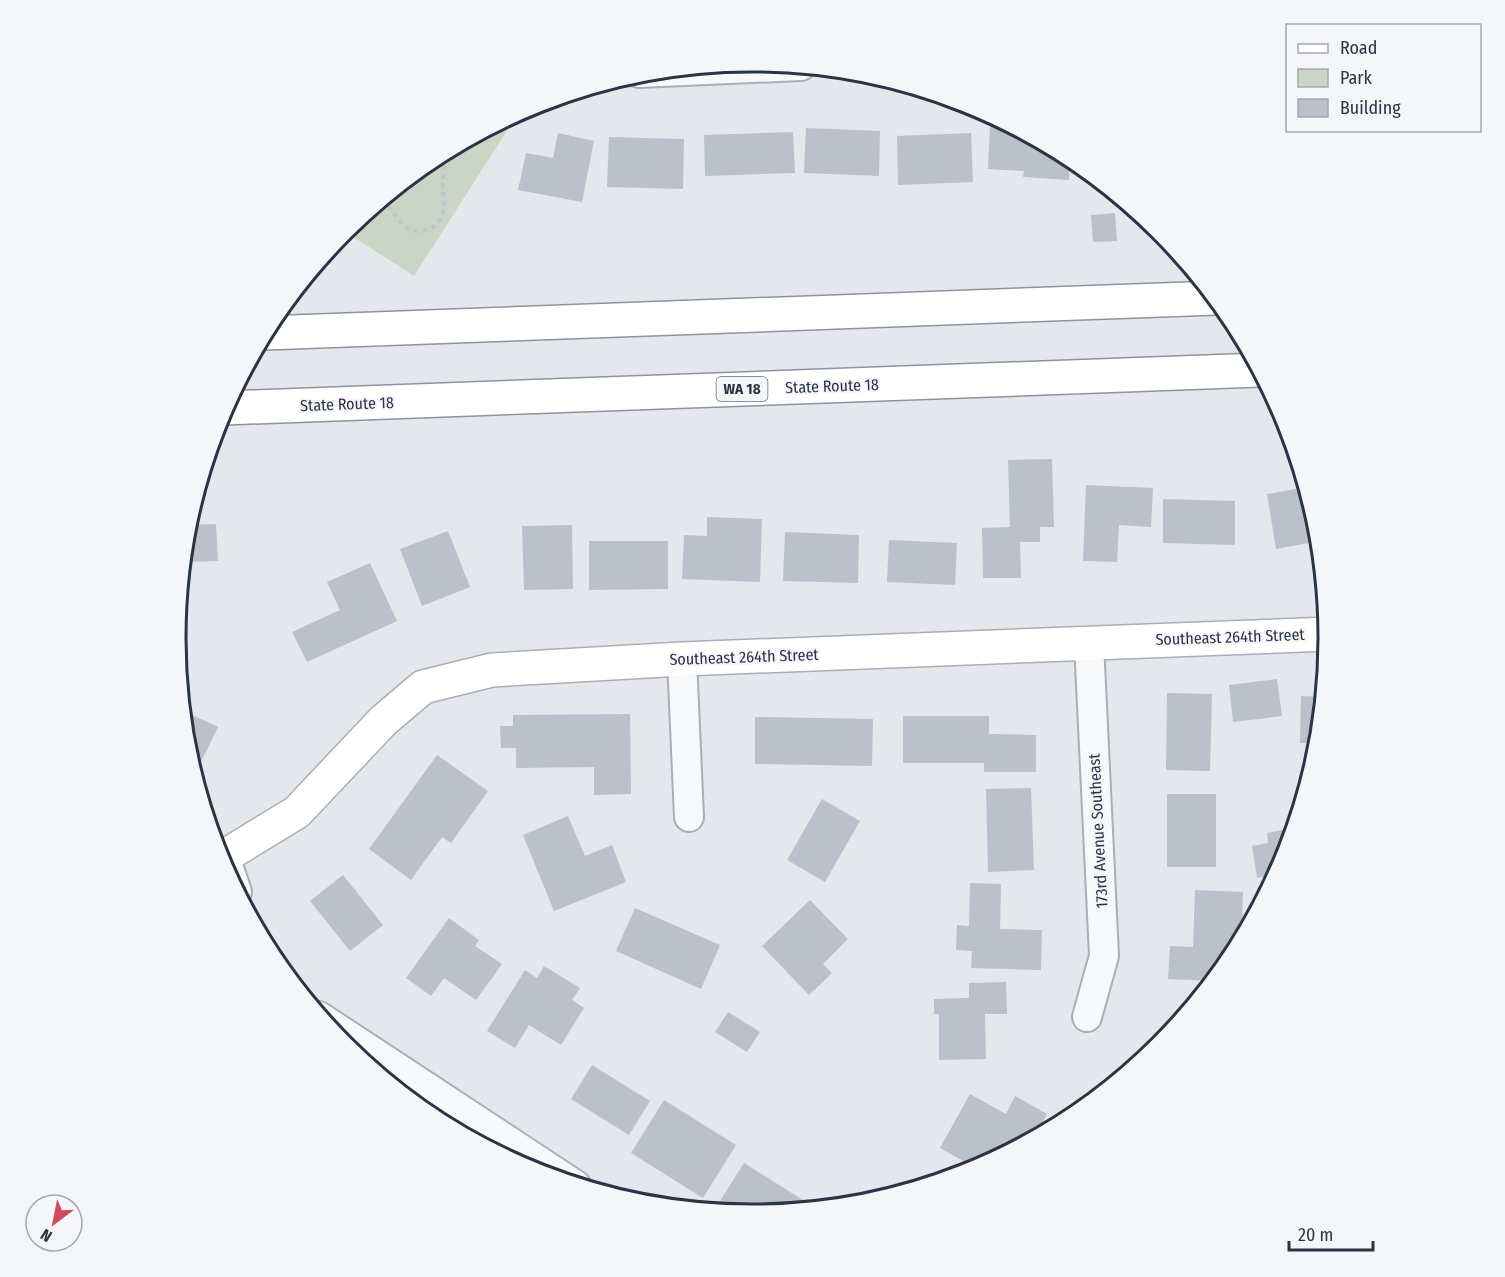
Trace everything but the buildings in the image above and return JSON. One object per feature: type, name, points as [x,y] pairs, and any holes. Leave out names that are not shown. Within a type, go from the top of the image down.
[{"type":"main road","points":[[276,333],[1205,298]]},
{"type":"main road","name":"State Route 18","points":[[235,408],[1251,370]]},
{"type":"main road","name":"Southeast 264th Street","points":[[228,851],[297,812],[383,721],[423,687],[492,669],[682,659],[1319,634]]},
{"type":"street","name":"173rd Avenue Southeast","points":[[1087,1017],[1104,956],[1089,642]]},
{"type":"street","points":[[682,659],[689,817]]},
{"type":"street","points":[[349,1036],[548,1167]]},
{"type":"path","points":[[389,205],[398,220],[414,231],[420,233],[434,227],[441,218],[445,162]]},
{"type":"green space","points":[[510,127],[414,276],[353,237],[408,189],[438,167]]}]
